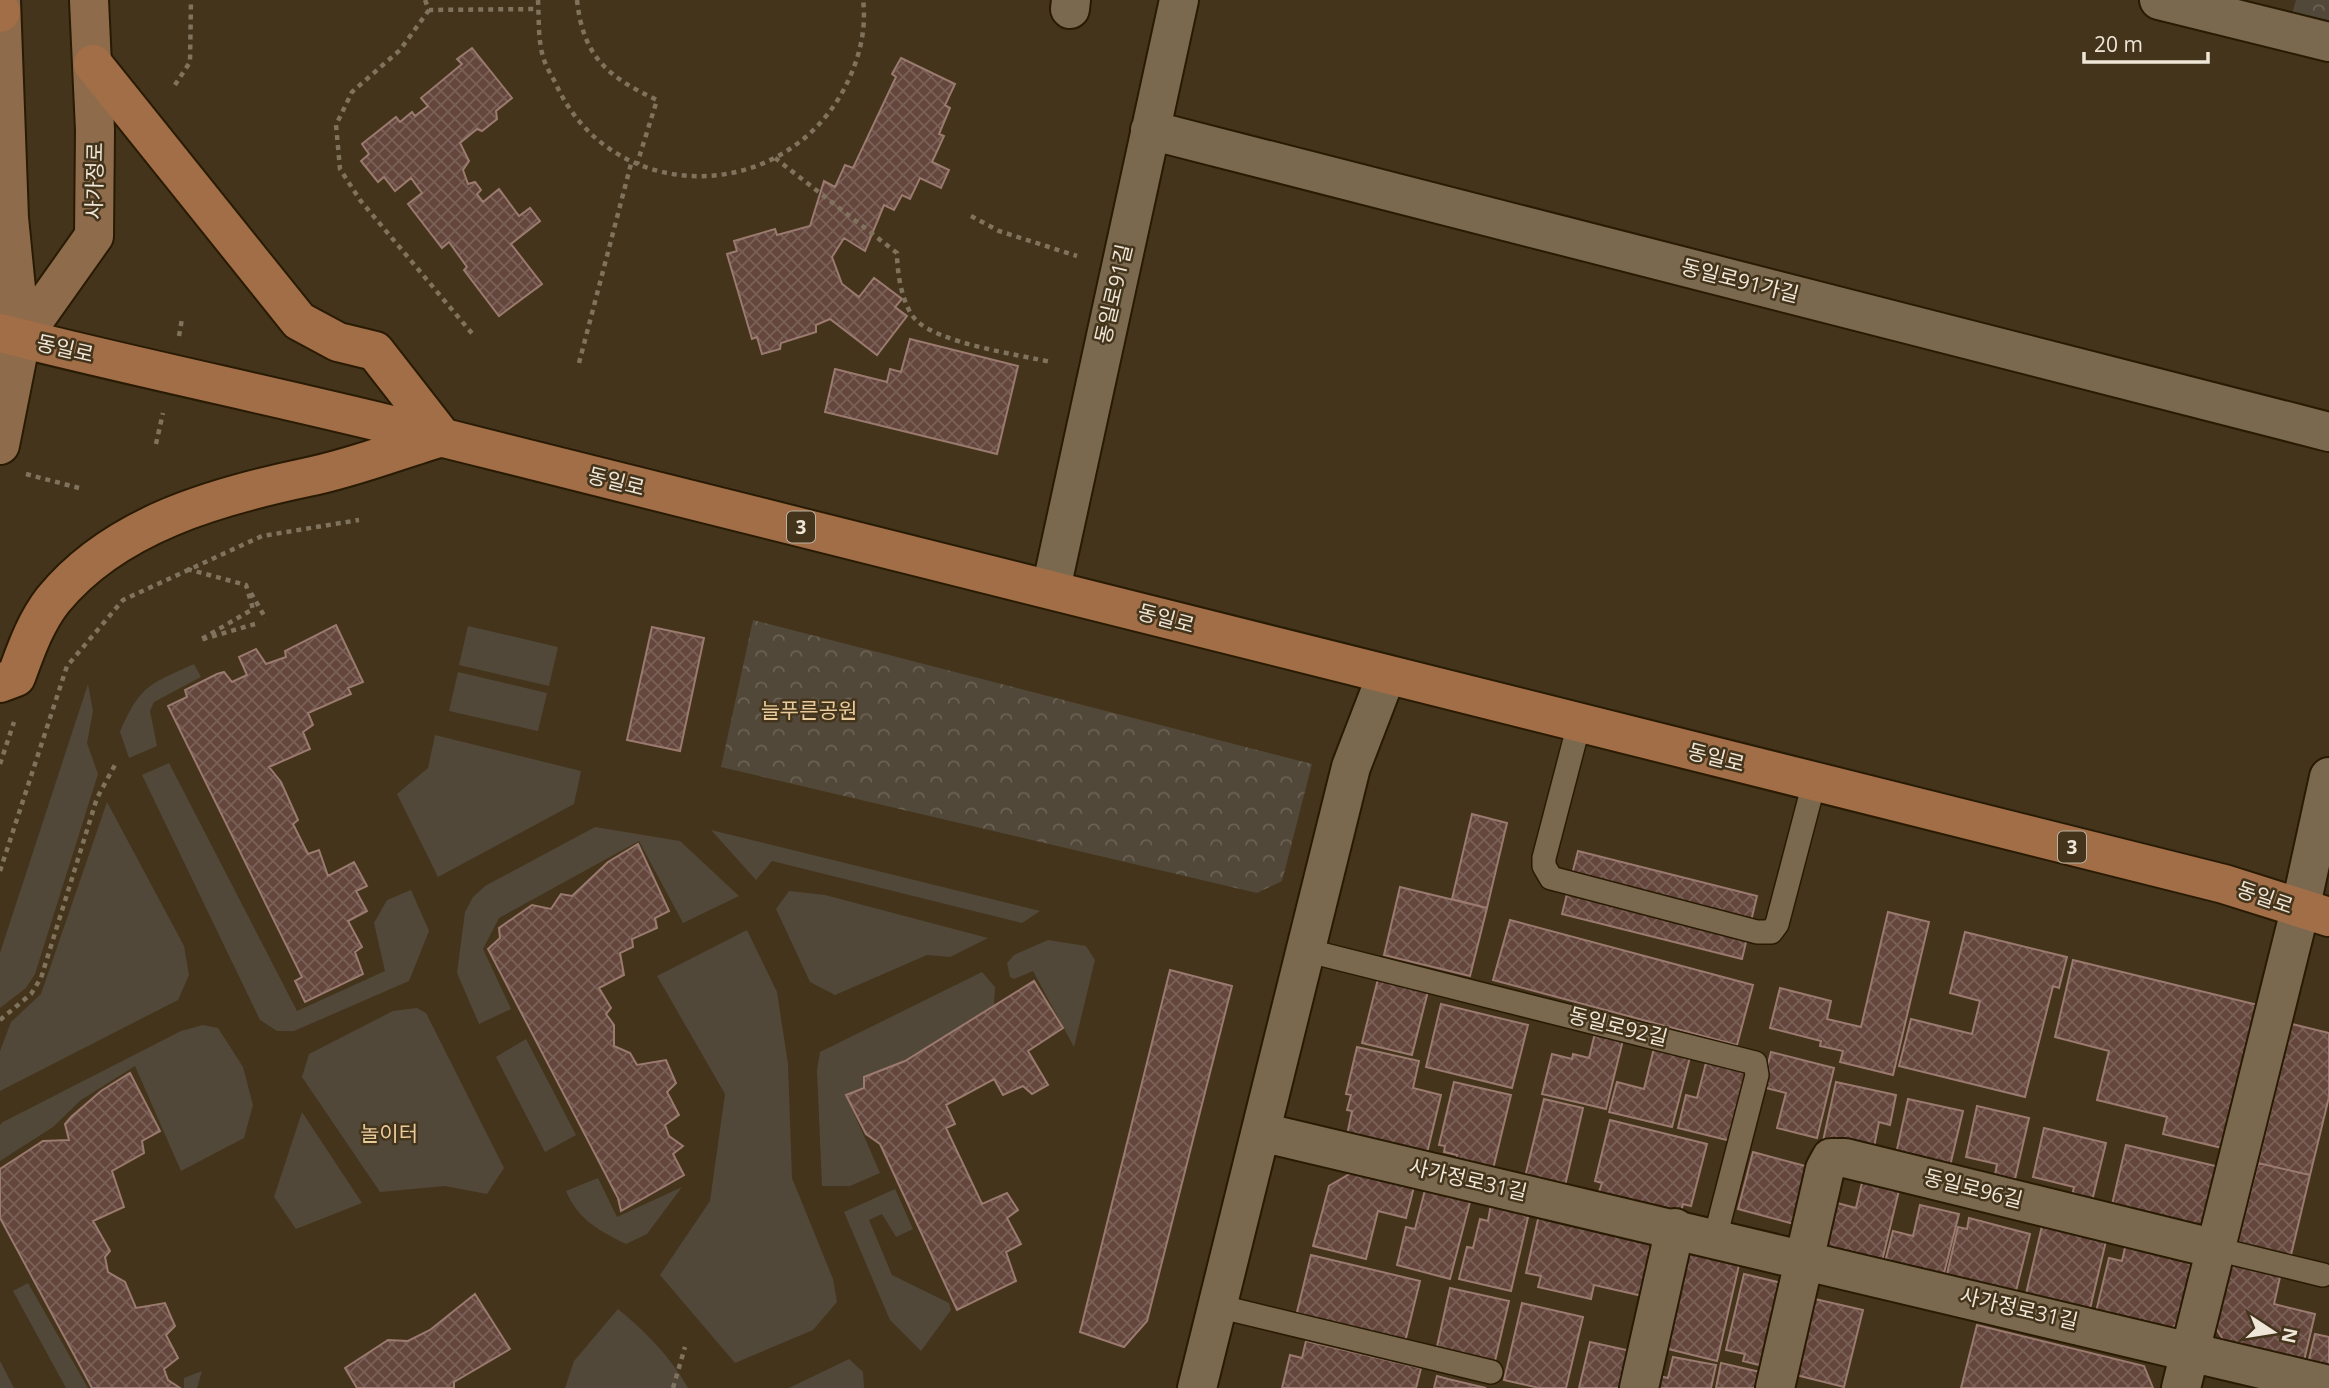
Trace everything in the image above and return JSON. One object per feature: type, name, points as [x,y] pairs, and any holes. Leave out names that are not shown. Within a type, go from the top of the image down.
[{"type":"main road","name":"사가정로","points":[[10,336],[94,236],[93,64],[89,0]]},
{"type":"main road","name":"사가정로","points":[[0,9],[9,218],[7,458]]},
{"type":"main road","points":[[8,699],[32,633],[53,600],[79,575],[160,521],[234,493],[310,477],[442,437],[375,351],[338,342],[299,321],[93,64]]},
{"type":"main road","name":"동일로","points":[[10,336],[442,437],[1051,589],[1386,676],[2224,884],[2315,914]]},
{"type":"street","name":"동일로91길","points":[[1051,589],[1179,0]]},
{"type":"street","points":[[2158,0],[2329,42]]},
{"type":"street","name":"동일로91가길","points":[[1150,130],[2329,432]]},
{"type":"street","points":[[1197,1388],[1351,768],[1386,676]]},
{"type":"street","points":[[2182,1388],[2216,1249],[2315,914],[2329,777]]},
{"type":"street","name":"사가정로31길","points":[[1261,1132],[2192,1350],[2329,1385]]},
{"type":"street","name":"동일로96길","points":[[1805,1259],[1825,1169],[1828,1162],[1836,1157],[2216,1249]]},
{"type":"street","points":[[1639,1388],[1675,1228]]},
{"type":"street","points":[[1775,1388],[1805,1259]]},
{"type":"lane","points":[[1579,724],[1545,858],[1544,866],[1551,878],[1757,932],[1768,933],[1775,928],[1814,783]]},
{"type":"lane","name":"동일로92길","points":[[1305,950],[1755,1063],[1757,1075],[1715,1238]]},
{"type":"lane","name":"동일로96길","points":[[2216,1249],[2323,1275]]},
{"type":"lane","points":[[1217,1306],[1491,1372]]},
{"type":"path","points":[[175,85],[190,62],[191,0]]},
{"type":"path","points":[[425,0],[429,10]]},
{"type":"path","points":[[538,0],[542,54],[565,106],[600,144],[645,168],[696,178],[747,172],[794,149],[831,113],[856,68],[865,18],[863,0]]},
{"type":"path","points":[[577,0],[579,23],[594,57],[621,83],[657,100],[637,164]]},
{"type":"path","points":[[429,10],[538,9]]},
{"type":"path","points":[[429,10],[400,50],[352,92],[336,125],[340,169],[360,200],[475,337]]},
{"type":"path","points":[[775,158],[897,253],[896,276],[916,320],[951,339],[1051,362]]},
{"type":"path","points":[[579,363],[632,160]]},
{"type":"path","points":[[971,216],[999,231],[1077,256]]},
{"type":"path","points":[[7,458],[79,488]]},
{"type":"path","points":[[0,871],[67,666],[123,600],[261,536],[359,520],[351,511]]},
{"type":"path","points":[[187,569],[246,585],[266,619]]},
{"type":"path","points":[[246,585],[253,609],[200,640],[256,624]]},
{"type":"path","points":[[0,764],[8,699]]},
{"type":"path","points":[[0,1020],[31,995],[41,978],[97,798],[116,763]]},
{"type":"path","points":[[673,1388],[685,1347]]},
{"type":"green space","points":[[2296,0],[2329,0],[2329,42],[2287,32]]},
{"type":"green space","name":"늘푸른공원","points":[[753,620],[1312,764],[1282,881],[1257,893],[721,767]]},
{"type":"green space","points":[[468,626],[558,647],[549,686],[459,665]]},
{"type":"green space","points":[[194,664],[201,677],[154,702],[150,711],[157,746],[129,758],[120,732],[134,704],[157,682]]},
{"type":"green space","points":[[458,672],[547,693],[538,731],[449,711]]},
{"type":"green space","points":[[88,684],[93,711],[87,743],[98,774],[35,974],[26,988],[0,1008],[0,953]]},
{"type":"green space","points":[[435,735],[581,771],[574,804],[438,877],[397,794],[428,768]]},
{"type":"green space","points":[[169,763],[297,1011],[385,971],[374,923],[387,900],[411,890],[429,931],[409,981],[294,1031],[277,1031],[260,1020],[142,775]]},
{"type":"green space","points":[[107,802],[184,946],[189,975],[178,1000],[0,1091],[0,1051],[11,1022],[41,994]]},
{"type":"green space","points":[[595,827],[680,841],[739,896],[683,923],[639,841],[499,918],[483,949],[511,1009],[479,1024],[457,973],[465,912],[473,897],[485,886]]},
{"type":"green space","points":[[711,830],[1040,911],[1022,923],[772,861],[756,880]]},
{"type":"green space","points":[[789,891],[825,895],[988,938],[950,957],[927,955],[835,995],[810,982],[776,909]]},
{"type":"green space","points":[[747,930],[777,992],[788,1064],[792,1178],[833,1279],[837,1302],[813,1330],[735,1363],[660,1275],[710,1201],[725,1094],[657,976]]},
{"type":"green space","points":[[1048,940],[1086,946],[1095,960],[1074,1047],[1033,971],[1014,979],[1010,977],[1007,963],[1014,955]]},
{"type":"green space","points":[[982,972],[995,987],[994,1005],[905,1061],[864,1077],[864,1088],[846,1095],[880,1173],[850,1186],[822,1186],[817,1070],[820,1052]]},
{"type":"green space","name":"놀이터","points":[[417,1008],[426,1013],[504,1168],[487,1194],[445,1186],[380,1192],[302,1077],[309,1054],[393,1011]]},
{"type":"green space","points":[[203,1025],[218,1028],[243,1067],[253,1105],[244,1138],[181,1171],[135,1066],[81,1100],[53,1127],[0,1161],[0,1125],[3,1122],[181,1031]]},
{"type":"green space","points":[[526,1039],[576,1135],[545,1152],[496,1057]]},
{"type":"green space","points":[[302,1112],[362,1203],[296,1229],[274,1197]]},
{"type":"green space","points":[[598,1178],[617,1217],[682,1187],[647,1234],[626,1244],[583,1217],[566,1191]]},
{"type":"green space","points":[[895,1189],[913,1229],[896,1237],[882,1214],[869,1220],[892,1275],[949,1303],[951,1310],[921,1351],[890,1320],[844,1212]]},
{"type":"green space","points":[[28,1283],[88,1388],[66,1388],[13,1291]]},
{"type":"green space","points":[[618,1309],[657,1345],[688,1388],[565,1388],[574,1361]]},
{"type":"green space","points":[[849,1359],[863,1372],[864,1388],[789,1388]]},
{"type":"green space","points":[[0,1361],[14,1388],[0,1388]]},
{"type":"green space","points":[[202,1371],[197,1388],[184,1388],[184,1378]]},
{"type":"building","points":[[472,48],[512,98],[496,111],[497,119],[482,131],[477,129],[460,143],[469,161],[463,170],[468,184],[475,182],[481,190],[477,194],[483,202],[499,189],[519,216],[530,208],[540,221],[511,244],[542,284],[499,316],[464,270],[467,267],[449,242],[442,248],[408,204],[422,193],[411,178],[395,191],[384,177],[378,182],[361,161],[369,154],[362,144],[396,117],[400,122],[412,112],[415,116],[428,106],[421,98],[462,64],[457,59]]},
{"type":"building","points":[[901,58],[955,84],[945,105],[950,108],[939,134],[944,136],[932,162],[949,170],[941,188],[920,178],[910,199],[902,195],[894,210],[884,205],[865,251],[844,238],[832,257],[842,284],[859,297],[874,278],[902,299],[895,307],[907,316],[877,355],[830,319],[816,325],[816,332],[781,343],[780,349],[762,354],[757,337],[752,339],[727,254],[737,251],[734,241],[775,229],[777,235],[810,226],[824,181],[835,187],[845,165],[853,168],[896,77],[892,74]]},
{"type":"building","points":[[910,339],[1018,366],[997,454],[825,412],[835,369],[887,382],[890,369],[901,372]]},
{"type":"building","points":[[336,625],[363,682],[348,688],[351,694],[308,713],[313,725],[303,732],[310,749],[269,767],[281,782],[298,820],[293,824],[308,854],[319,850],[328,876],[354,862],[367,886],[356,891],[367,911],[348,921],[362,947],[355,952],[363,974],[305,1002],[295,981],[302,977],[168,706],[187,697],[185,690],[217,674],[224,672],[232,682],[247,675],[239,657],[256,649],[266,664],[286,657],[285,651]]},
{"type":"building","points":[[652,627],[704,638],[680,751],[627,740]]},
{"type":"building","points":[[1472,814],[1507,823],[1487,908],[1452,899]]},
{"type":"building","points":[[638,844],[669,911],[655,918],[657,928],[632,939],[633,947],[620,953],[624,975],[599,988],[611,1008],[606,1014],[614,1025],[614,1046],[630,1053],[637,1065],[666,1060],[676,1083],[667,1092],[679,1115],[665,1125],[669,1136],[683,1146],[673,1154],[684,1175],[621,1211],[618,1198],[488,949],[500,938],[499,928],[532,905],[551,909],[561,894],[572,896],[608,862]]},
{"type":"building","points":[[1578,851],[1757,896],[1742,959],[1562,914]]},
{"type":"building","points":[[1400,887],[1487,908],[1470,976],[1384,955]]},
{"type":"building","points":[[1888,912],[1929,922],[1893,1075],[1840,1062],[1843,1051],[1820,1046],[1821,1041],[1770,1028],[1780,988],[1831,1001],[1827,1019],[1861,1027]]},
{"type":"building","points":[[1510,920],[1753,985],[1737,1045],[1493,980]]},
{"type":"building","points":[[1965,932],[2067,957],[2059,988],[2053,986],[2025,1097],[1899,1066],[1911,1019],[1972,1034],[1980,1001],[1950,993]]},
{"type":"building","points":[[2073,960],[2262,1006],[2226,1149],[2163,1134],[2167,1117],[2097,1100],[2109,1051],[2055,1037]]},
{"type":"building","points":[[1170,970],[1232,986],[1147,1321],[1124,1347],[1080,1332]]},
{"type":"building","points":[[1378,979],[1428,991],[1412,1055],[1362,1043]]},
{"type":"building","points":[[1034,981],[1063,1028],[1028,1051],[1048,1085],[1032,1094],[1023,1086],[1003,1095],[994,1079],[946,1105],[955,1124],[946,1128],[982,1204],[1007,1193],[1018,1210],[1007,1218],[1021,1244],[1006,1252],[1016,1281],[957,1310],[880,1144],[866,1134],[846,1095],[864,1088],[864,1077],[905,1061]]},
{"type":"building","points":[[1441,1004],[1528,1025],[1512,1088],[1426,1067]]},
{"type":"building","points":[[2292,1024],[2329,1033],[2329,1097],[2310,1175],[2258,1163]]},
{"type":"building","points":[[1595,1033],[1623,1040],[1606,1109],[1542,1094],[1552,1054],[1572,1059],[1573,1054],[1589,1058]]},
{"type":"building","points":[[1357,1047],[1419,1061],[1413,1088],[1441,1095],[1427,1153],[1347,1135],[1352,1111],[1347,1110],[1351,1095],[1346,1094]]},
{"type":"building","points":[[1654,1048],[1690,1057],[1672,1127],[1609,1112],[1617,1082],[1644,1089]]},
{"type":"building","points":[[1771,1052],[1834,1068],[1817,1138],[1777,1128],[1786,1093],[1762,1087]]},
{"type":"building","points":[[1707,1059],[1749,1069],[1731,1141],[1678,1128],[1686,1095],[1697,1098]]},
{"type":"building","points":[[130,1073],[160,1131],[142,1141],[144,1153],[112,1171],[124,1207],[93,1221],[110,1251],[105,1257],[108,1272],[125,1282],[136,1308],[165,1303],[175,1326],[166,1335],[178,1358],[164,1369],[168,1380],[180,1388],[92,1388],[0,1218],[0,1169],[43,1141],[69,1140],[65,1124],[71,1117],[101,1091]]},
{"type":"building","points":[[1454,1082],[1511,1095],[1493,1169],[1456,1160],[1457,1155],[1444,1152],[1445,1146],[1439,1145]]},
{"type":"building","points":[[1836,1082],[1896,1095],[1890,1125],[1879,1122],[1873,1152],[1823,1141]]},
{"type":"building","points":[[1544,1099],[1583,1108],[1564,1190],[1524,1181]]},
{"type":"building","points":[[1908,1099],[1963,1111],[1950,1166],[1896,1154]]},
{"type":"building","points":[[1977,1106],[2029,1118],[2015,1179],[1995,1175],[1997,1164],[1966,1157]]},
{"type":"building","points":[[1610,1120],[1707,1144],[1691,1206],[1683,1204],[1680,1216],[1598,1195],[1602,1183],[1595,1181]]},
{"type":"building","points":[[2044,1128],[2106,1143],[2092,1201],[2072,1196],[2074,1187],[2033,1177]]},
{"type":"building","points":[[2126,1145],[2224,1168],[2209,1232],[2111,1209]]},
{"type":"building","points":[[1753,1152],[1809,1167],[1794,1224],[1738,1209]]},
{"type":"building","points":[[2258,1163],[2310,1175],[2291,1255],[2238,1242]]},
{"type":"building","points":[[1358,1169],[1415,1183],[1406,1218],[1378,1211],[1366,1259],[1313,1246],[1329,1186]]},
{"type":"building","points":[[1865,1170],[1902,1178],[1882,1261],[1816,1246],[1826,1200],[1856,1208]]},
{"type":"building","points":[[1426,1186],[1471,1198],[1450,1279],[1397,1265],[1406,1227],[1415,1229]]},
{"type":"building","points":[[1491,1204],[1529,1213],[1511,1291],[1459,1279],[1467,1247],[1473,1248],[1480,1219],[1488,1221]]},
{"type":"building","points":[[1920,1205],[1959,1214],[1943,1277],[1885,1262],[1893,1231],[1913,1236]]},
{"type":"building","points":[[1539,1215],[1659,1242],[1647,1297],[1594,1285],[1591,1299],[1538,1287],[1541,1276],[1526,1273]]},
{"type":"building","points":[[1969,1218],[2030,1234],[2015,1295],[1946,1278],[1958,1227],[1967,1229]]},
{"type":"building","points":[[2042,1226],[2106,1241],[2089,1313],[2025,1298]]},
{"type":"building","points":[[2127,1239],[2196,1256],[2180,1323],[2163,1332],[2095,1316],[2109,1258],[2122,1261]]},
{"type":"building","points":[[1682,1251],[1739,1265],[1717,1361],[1660,1347]]},
{"type":"building","points":[[1311,1255],[1420,1281],[1405,1342],[1296,1316]]},
{"type":"building","points":[[2230,1256],[2282,1268],[2274,1304],[2315,1314],[2303,1365],[2227,1346],[2214,1325]]},
{"type":"building","points":[[1744,1274],[1790,1285],[1771,1368],[1743,1361],[1745,1354],[1726,1350]]},
{"type":"building","points":[[1450,1288],[1509,1301],[1494,1365],[1436,1351]]},
{"type":"building","points":[[475,1294],[510,1349],[454,1382],[454,1388],[357,1388],[345,1368],[388,1340],[408,1341],[430,1330]]},
{"type":"building","points":[[1815,1299],[1863,1310],[1844,1387],[1796,1375]]},
{"type":"building","points":[[1522,1303],[1583,1317],[1566,1388],[1539,1388],[1504,1380]]},
{"type":"building","points":[[1977,1325],[2144,1366],[2153,1388],[1961,1388]]},
{"type":"building","points":[[2315,1334],[2329,1337],[2329,1377],[2306,1372]]},
{"type":"building","points":[[1306,1341],[1421,1368],[1416,1388],[1282,1388],[1290,1355],[1302,1358]]},
{"type":"building","points":[[1590,1342],[1631,1351],[1628,1388],[1579,1388]]},
{"type":"building","points":[[1673,1357],[1716,1365],[1711,1388],[1657,1388],[1659,1376],[1668,1378]]},
{"type":"building","points":[[1721,1363],[1773,1375],[1769,1388],[1716,1388]]},
{"type":"building","points":[[1437,1376],[1448,1379],[1486,1388],[1434,1388]]}]
